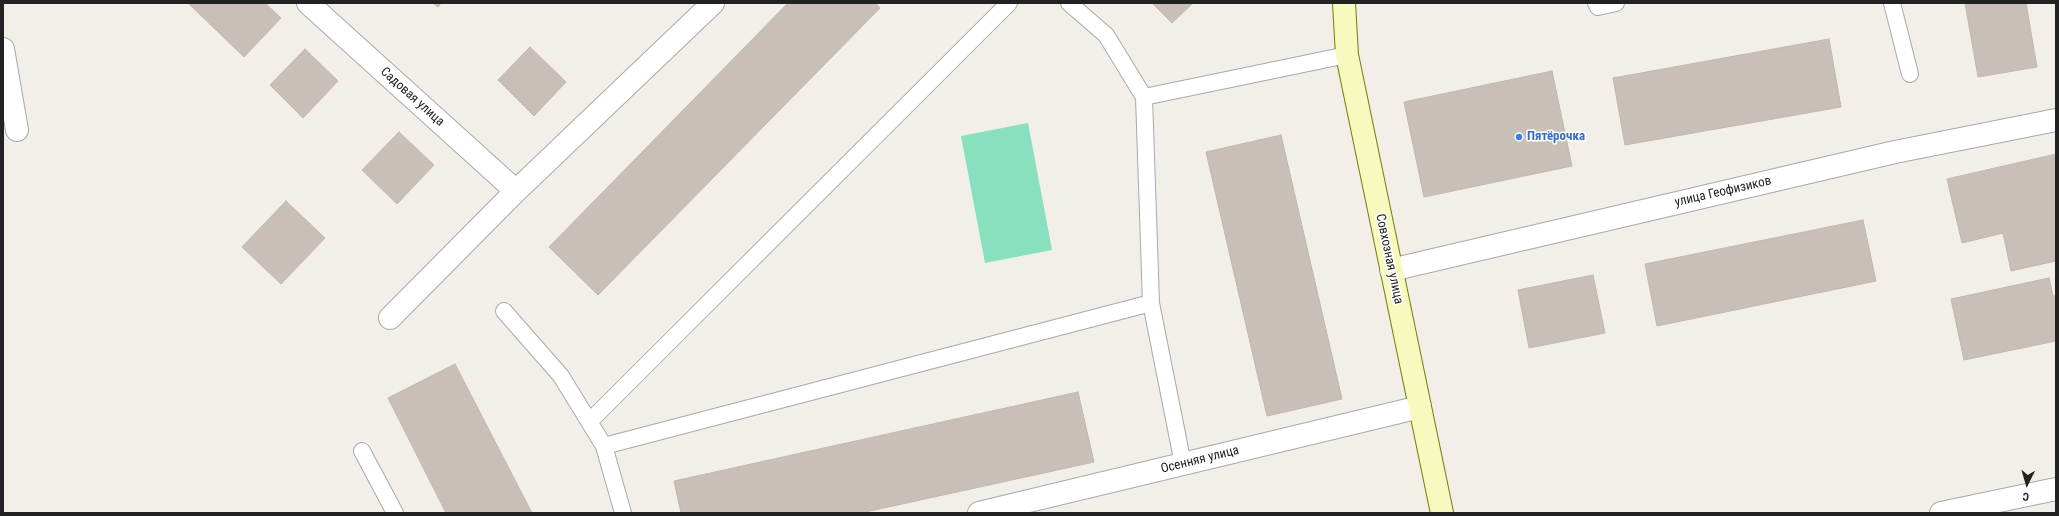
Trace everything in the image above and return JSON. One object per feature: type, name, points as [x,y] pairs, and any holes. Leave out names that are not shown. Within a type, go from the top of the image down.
[{"type":"main road","name":"Совхозная улица","points":[[1344,3],[1347,55],[1442,513]]},
{"type":"street","name":"Садовая улица","points":[[308,3],[516,191]]},
{"type":"street","points":[[390,318],[516,191],[713,3]]},
{"type":"street","points":[[3,49],[17,130]]},
{"type":"street","name":"улица Геофизиков","points":[[1391,270],[1895,152],[2056,120]]},
{"type":"street","name":"Осенняя улица","points":[[979,513],[1420,407]]},
{"type":"street","points":[[1941,513],[2056,489]]},
{"type":"lane","points":[[1069,3],[1106,35],[1144,97],[1151,303],[1183,464]]},
{"type":"lane","points":[[1596,3],[1598,7],[1616,3]]},
{"type":"lane","points":[[1892,3],[1910,74]]},
{"type":"lane","points":[[589,422],[1004,5]]},
{"type":"lane","points":[[1144,97],[1347,55]]},
{"type":"lane","points":[[604,446],[1151,303]]},
{"type":"lane","points":[[504,311],[561,376],[604,446],[623,513]]},
{"type":"lane","points":[[362,451],[395,513]]},
{"type":"green space","points":[[1028,123],[1052,250],[985,263],[961,136]]},
{"type":"building","points":[[188,3],[265,3],[281,18],[244,57]]},
{"type":"building","points":[[433,3],[441,3],[438,7]]},
{"type":"building","points":[[788,3],[875,3],[880,8],[598,295],[549,247]]},
{"type":"building","points":[[1152,3],[1193,3],[1172,23]]},
{"type":"building","points":[[1965,3],[2026,3],[2037,67],[1978,77]]},
{"type":"building","points":[[1829,39],[1841,107],[1625,145],[1613,78]]},
{"type":"building","points":[[530,47],[566,82],[534,116],[498,80]]},
{"type":"building","points":[[305,49],[338,81],[303,118],[270,85]]},
{"type":"building","points":[[1552,71],[1572,166],[1424,197],[1404,102]]},
{"type":"building","points":[[399,132],[434,165],[397,204],[362,170]]},
{"type":"building","points":[[1281,135],[1342,399],[1267,416],[1206,152]]},
{"type":"building","points":[[2056,154],[2056,261],[2011,271],[2003,233],[1962,243],[1947,179]]},
{"type":"building","points":[[286,201],[325,238],[281,284],[242,247]]},
{"type":"building","points":[[1863,220],[1876,281],[1657,326],[1645,264]]},
{"type":"building","points":[[1593,275],[1605,333],[1529,348],[1518,290]]},
{"type":"building","points":[[2049,278],[2053,296],[2056,296],[2056,341],[1964,360],[1951,299]]},
{"type":"building","points":[[455,364],[532,513],[446,513],[388,398]]},
{"type":"building","points":[[1078,392],[1094,462],[861,513],[681,513],[674,481]]},
{"type":"place","name":"Пятёрочка","points":[[1519,137]]}]
